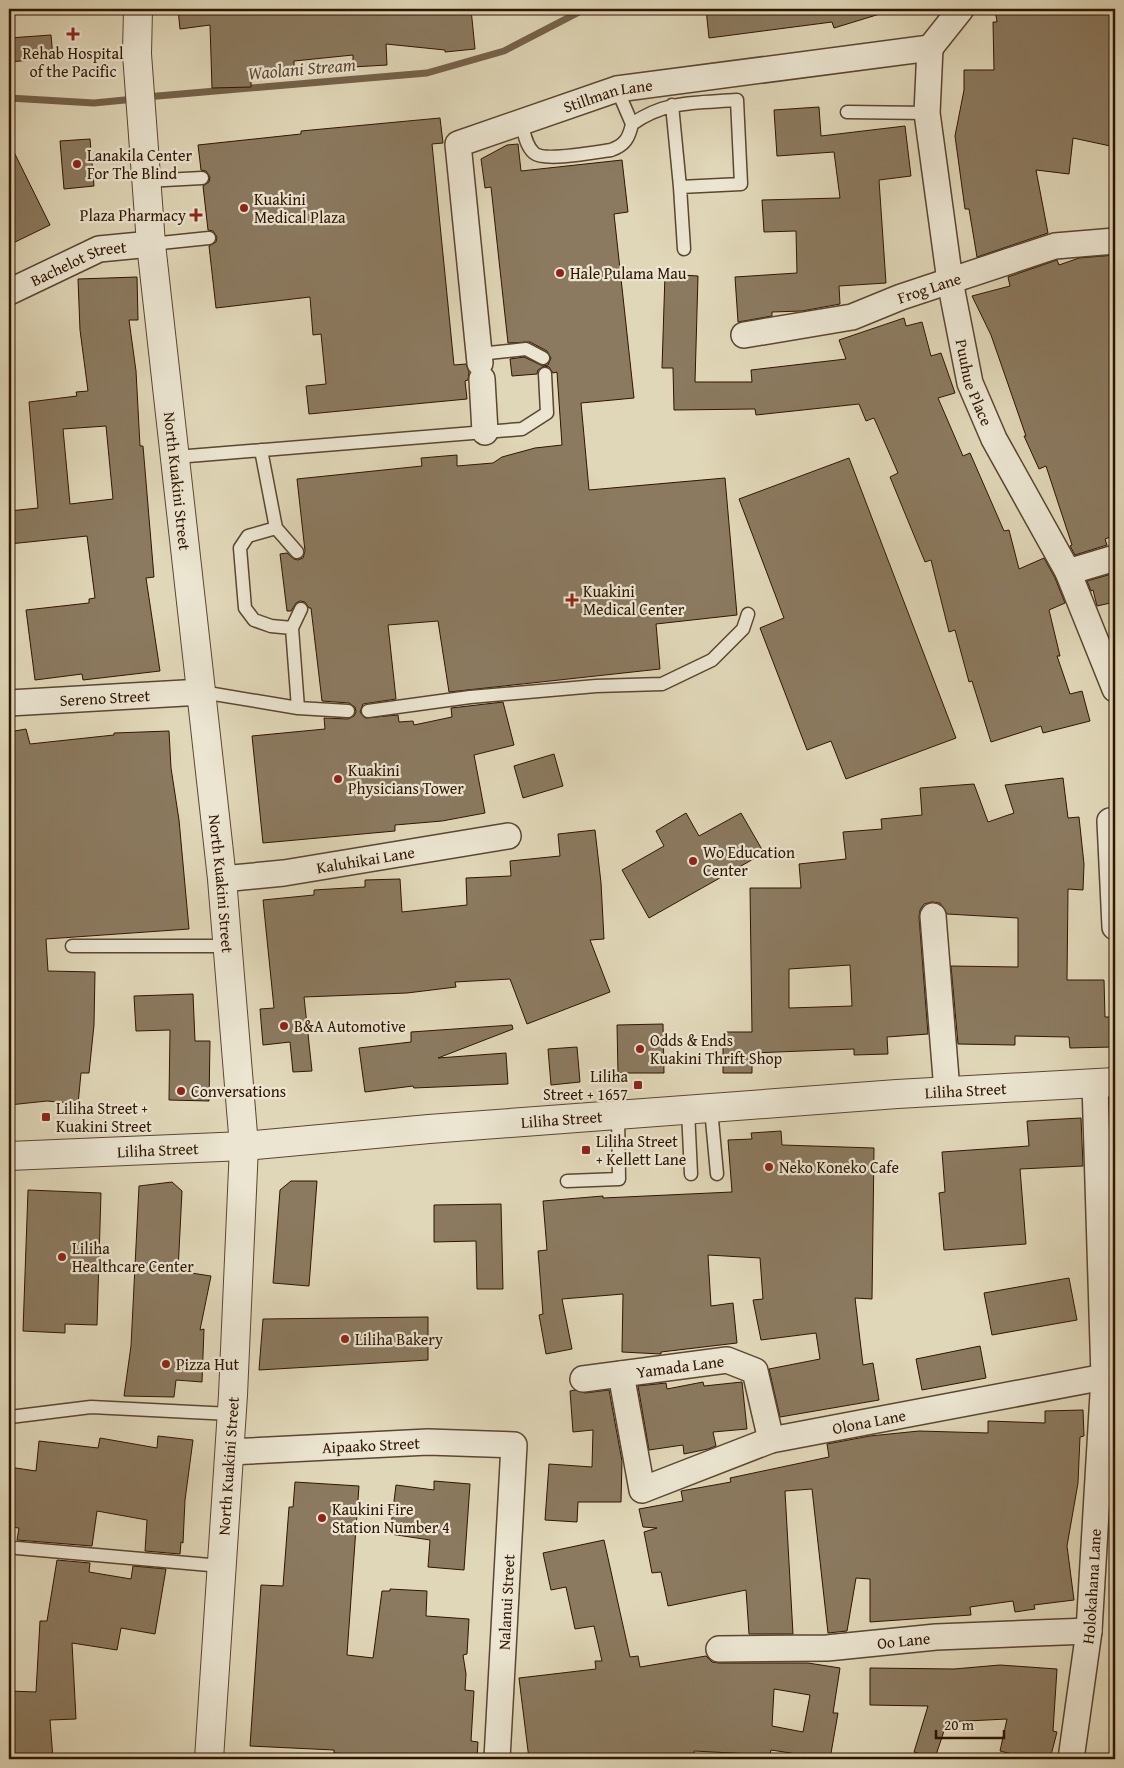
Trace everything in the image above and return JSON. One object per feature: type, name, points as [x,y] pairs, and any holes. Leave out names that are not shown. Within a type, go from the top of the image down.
[{"type":"street","name":"North Kuakini Street","points":[[138,9],[137,54],[151,244],[222,879],[226,946],[244,1146],[229,1452],[209,1759]]},
{"type":"street","points":[[930,48],[961,9]]},
{"type":"street","name":"Stillman Lane","points":[[485,432],[458,144],[521,120],[617,89],[930,48]]},
{"type":"street","name":"Puuhue Place","points":[[930,48],[927,113],[950,281],[970,384],[994,439],[1068,572],[1115,689]]},
{"type":"street","name":"Frog Lane","points":[[744,335],[852,317],[950,281],[1055,246],[1115,241]]},
{"type":"street","name":"Bachelot Street","points":[[9,292],[99,249],[151,244]]},
{"type":"street","points":[[1068,572],[1115,558]]},
{"type":"street","name":"Sereno Street","points":[[9,703],[202,692]]},
{"type":"street","points":[[1110,820],[1115,927]]},
{"type":"street","name":"Kaluhikai Lane","points":[[222,879],[284,874],[508,836]]},
{"type":"street","points":[[933,916],[947,1092]]},
{"type":"street","name":"Liliha Street","points":[[9,1156],[244,1146],[429,1129],[947,1092],[1105,1083]]},
{"type":"street","name":"Holokahana Lane","points":[[1071,1759],[1089,1631],[1104,1377],[1107,1290],[1105,1083]]},
{"type":"street","name":"Yamada Lane","points":[[584,1379],[727,1360],[755,1371],[771,1440]]},
{"type":"street","name":"Yamada Lane","points":[[621,1374],[642,1490]]},
{"type":"street","name":"Olona Lane","points":[[642,1490],[771,1440],[1104,1377]]},
{"type":"street","name":"Aipaako Street","points":[[229,1452],[428,1442],[514,1445]]},
{"type":"street","name":"Nalanui Street","points":[[498,1759],[514,1445]]},
{"type":"street","name":"Oo Lane","points":[[719,1649],[827,1648],[936,1637],[1089,1631]]},
{"type":"lane","points":[[521,120],[527,146],[535,154],[546,157],[611,150],[619,147],[629,138],[632,124],[617,89]]},
{"type":"lane","points":[[632,124],[646,114],[672,105],[737,100],[741,184],[680,186]]},
{"type":"lane","points":[[672,105],[684,249]]},
{"type":"lane","points":[[847,112],[927,113]]},
{"type":"lane","points":[[146,182],[202,178]]},
{"type":"lane","points":[[151,244],[209,238]]},
{"type":"lane","points":[[480,365],[526,349],[543,358]]},
{"type":"lane","points":[[176,457],[522,429],[547,413],[545,374]]},
{"type":"lane","points":[[261,450],[276,528],[297,552]]},
{"type":"lane","points":[[276,528],[248,536],[240,548],[240,573],[245,608],[254,620],[271,626],[292,628]]},
{"type":"lane","points":[[298,708],[292,628],[301,609]]},
{"type":"lane","points":[[368,711],[470,697],[596,686],[662,684],[712,660],[743,628],[748,614]]},
{"type":"lane","points":[[202,692],[298,708],[348,711]]},
{"type":"lane","points":[[72,946],[226,946]]},
{"type":"lane","points":[[700,1110],[717,1174]]},
{"type":"lane","points":[[692,1174],[700,1110]]},
{"type":"lane","points":[[567,1181],[619,1180],[618,1116]]},
{"type":"lane","points":[[10,1417],[91,1407],[231,1414]]},
{"type":"lane","points":[[17,1548],[221,1566]]},
{"type":"building","points":[[178,9],[471,9],[475,49],[445,52],[445,50],[386,44],[387,65],[353,67],[353,55],[294,61],[294,77],[251,77],[251,87],[212,88],[210,25],[180,29]]},
{"type":"building","points":[[706,9],[882,9],[883,13],[834,28],[832,22],[709,38]]},
{"type":"building","points":[[995,9],[1115,9],[1115,147],[1073,138],[1069,174],[1036,170],[1048,233],[977,257],[969,209],[965,209],[955,136],[964,90],[964,70],[994,70],[993,22],[997,22]]},
{"type":"building","points":[[51,35],[53,58],[9,62],[9,38]]},
{"type":"building","points":[[819,107],[821,136],[905,126],[911,176],[879,180],[886,283],[839,286],[840,304],[802,311],[772,312],[772,316],[738,322],[735,277],[797,273],[796,231],[764,232],[762,200],[840,198],[834,152],[777,156],[774,110]]},
{"type":"building","points":[[440,118],[443,143],[432,144],[454,365],[466,364],[469,372],[468,380],[465,381],[467,399],[309,414],[306,386],[326,384],[321,334],[313,335],[310,297],[216,308],[209,246],[216,242],[217,237],[213,231],[208,230],[203,186],[209,182],[210,177],[206,171],[201,170],[198,145],[301,134],[301,131]]},
{"type":"building","name":"Lanakila Center For The Blind","points":[[90,139],[94,186],[64,189],[60,141]]},
{"type":"building","points":[[9,142],[50,225],[9,245]]},
{"type":"building","points":[[518,144],[521,171],[622,160],[628,212],[614,214],[634,398],[581,403],[589,490],[725,478],[737,615],[656,624],[660,669],[449,692],[438,621],[388,625],[396,699],[363,704],[360,712],[365,718],[398,715],[399,722],[413,721],[414,725],[452,717],[451,708],[503,702],[514,745],[474,755],[485,813],[442,821],[395,825],[395,831],[263,843],[252,736],[325,729],[324,718],[348,719],[354,716],[356,712],[355,707],[349,703],[322,701],[311,608],[305,602],[300,601],[296,603],[291,611],[287,611],[280,554],[287,553],[298,560],[303,558],[305,551],[297,479],[422,466],[421,458],[457,455],[457,466],[493,463],[502,457],[535,448],[562,445],[557,372],[553,373],[549,367],[544,366],[538,370],[537,374],[512,376],[510,359],[524,357],[543,366],[548,365],[551,358],[547,351],[530,342],[508,343],[491,187],[485,188],[481,159],[507,145]]},
{"type":"building","points":[[1115,255],[1115,535],[1105,539],[1107,545],[1075,555],[1070,546],[1072,545],[1046,466],[1039,469],[1024,436],[1026,436],[991,335],[972,296],[1010,286],[1008,277],[1057,260],[1059,265],[1079,258]]},
{"type":"building","points":[[665,274],[698,276],[695,382],[752,382],[751,370],[846,359],[839,340],[904,318],[906,326],[922,322],[931,356],[941,353],[955,393],[938,398],[963,456],[970,453],[1004,531],[1009,530],[1019,569],[1044,558],[1055,578],[1065,603],[1049,610],[1060,656],[1057,656],[1070,694],[1082,691],[1090,721],[1043,733],[1041,726],[991,742],[972,681],[969,682],[955,630],[949,632],[931,560],[925,562],[890,477],[898,473],[874,418],[866,421],[859,404],[756,415],[755,409],[674,410],[673,368],[662,368]]},
{"type":"building","points":[[137,277],[138,320],[129,320],[136,371],[140,446],[143,446],[154,577],[146,578],[160,671],[83,680],[82,674],[35,680],[26,610],[89,603],[89,599],[95,598],[87,536],[9,544],[9,511],[38,508],[29,402],[77,396],[76,392],[88,391],[80,330],[78,279]],"holes":[[[106,426],[113,499],[70,504],[63,429]]]},
{"type":"building","points":[[849,458],[956,738],[846,779],[831,741],[807,750],[760,628],[784,618],[739,499]]},
{"type":"building","points":[[1115,573],[1115,602],[1097,606],[1093,590],[1091,591],[1087,581]]},
{"type":"building","points":[[26,729],[30,744],[114,735],[114,733],[169,731],[171,768],[179,820],[189,929],[46,939],[48,971],[95,972],[94,1025],[89,1073],[81,1073],[78,1104],[47,1101],[9,1105],[9,732]]},
{"type":"building","points":[[554,754],[563,786],[523,798],[514,766]]},
{"type":"building","points":[[1063,778],[1068,818],[1079,817],[1084,864],[1083,890],[1068,889],[1067,980],[1104,980],[1105,1017],[1114,1017],[1113,1047],[1070,1048],[1069,1037],[1015,1036],[1015,1045],[958,1044],[951,966],[1018,967],[1018,918],[947,914],[940,903],[932,902],[924,904],[920,910],[919,917],[928,1034],[887,1037],[888,1054],[854,1055],[854,1049],[752,1053],[752,1073],[723,1073],[723,1032],[752,1032],[750,888],[801,888],[799,864],[846,859],[843,832],[882,829],[881,819],[922,815],[920,788],[974,784],[988,822],[1014,813],[1005,785]],"holes":[[[850,965],[852,1006],[789,1008],[789,969]]]},
{"type":"building","name":"Wo Education Center","points":[[686,813],[699,836],[741,813],[764,853],[649,918],[622,870],[664,846],[656,831]]},
{"type":"building","points":[[595,830],[601,883],[604,939],[590,940],[610,992],[527,1024],[510,979],[455,982],[456,987],[407,993],[304,997],[312,1071],[293,1072],[290,1042],[263,1045],[260,1009],[274,1008],[263,900],[314,895],[314,890],[365,887],[365,880],[400,879],[402,912],[467,905],[466,878],[511,876],[510,861],[560,856],[558,834]]},
{"type":"building","points":[[193,994],[195,1041],[210,1041],[209,1101],[169,1100],[170,1030],[136,1031],[134,996]]},
{"type":"building","name":"Odds & Ends Kuakini Thrift Shop","points":[[663,1024],[664,1073],[618,1073],[617,1025]]},
{"type":"building","points":[[512,1025],[513,1029],[438,1058],[506,1053],[508,1084],[414,1088],[413,1086],[365,1092],[359,1048],[411,1042],[411,1032]]},
{"type":"building","points":[[577,1047],[580,1082],[551,1085],[548,1049]]},
{"type":"building","points":[[1081,1118],[1083,1166],[1020,1169],[1026,1244],[944,1250],[939,1193],[945,1192],[942,1152],[1029,1146],[1027,1121]]},
{"type":"building","points":[[781,1131],[782,1145],[874,1148],[872,1299],[855,1298],[863,1365],[873,1363],[879,1400],[780,1417],[769,1369],[820,1359],[816,1333],[761,1340],[753,1300],[763,1299],[760,1258],[708,1255],[711,1306],[733,1303],[737,1343],[661,1352],[661,1354],[622,1352],[623,1294],[562,1299],[572,1349],[546,1354],[539,1315],[543,1314],[538,1251],[547,1250],[543,1201],[603,1196],[603,1198],[732,1192],[728,1140],[752,1139],[751,1133]]},
{"type":"building","points":[[291,1181],[317,1181],[309,1286],[273,1283],[280,1190]]},
{"type":"building","points":[[172,1182],[182,1191],[178,1271],[211,1276],[200,1330],[204,1329],[202,1382],[176,1380],[174,1397],[124,1396],[131,1346],[139,1186]]},
{"type":"building","name":"Liliha Healthcare Center","points":[[28,1190],[101,1193],[97,1325],[65,1324],[65,1333],[23,1331]]},
{"type":"building","points":[[501,1204],[503,1289],[477,1289],[476,1241],[434,1242],[434,1205]]},
{"type":"building","points":[[1069,1278],[1077,1320],[992,1335],[984,1293]]},
{"type":"building","name":"Liliha Bakery","points":[[428,1317],[428,1360],[259,1370],[263,1319]]},
{"type":"building","points":[[980,1346],[986,1378],[922,1390],[916,1359]]},
{"type":"building","points":[[703,1382],[704,1386],[742,1382],[747,1429],[713,1432],[716,1446],[708,1449],[684,1454],[683,1445],[649,1450],[638,1386],[666,1383],[667,1389]]},
{"type":"building","points":[[575,1390],[585,1393],[609,1390],[622,1461],[621,1502],[578,1502],[577,1522],[545,1520],[549,1464],[592,1467],[593,1430],[573,1432],[570,1391]]},
{"type":"building","points":[[1083,1410],[1084,1436],[1080,1437],[1078,1483],[1067,1546],[1074,1600],[1034,1605],[1035,1609],[1015,1612],[1013,1601],[970,1607],[971,1615],[870,1622],[870,1579],[856,1578],[847,1631],[828,1633],[812,1489],[785,1491],[793,1634],[749,1634],[746,1590],[668,1606],[661,1572],[652,1573],[644,1532],[657,1528],[643,1527],[639,1509],[683,1501],[681,1491],[731,1482],[730,1478],[829,1457],[827,1444],[870,1436],[919,1431],[988,1433],[988,1421],[1045,1423],[1045,1411]]},
{"type":"building","points":[[158,1436],[193,1440],[185,1500],[183,1543],[181,1542],[180,1554],[145,1551],[147,1520],[97,1511],[92,1546],[17,1540],[19,1528],[9,1527],[9,1467],[36,1471],[39,1441],[98,1448],[100,1438],[157,1448]]},
{"type":"building","points":[[434,1481],[470,1484],[464,1570],[428,1567],[430,1540],[390,1534],[396,1485],[434,1490]]},
{"type":"building","points":[[295,1482],[359,1486],[347,1655],[373,1658],[382,1591],[390,1591],[390,1589],[427,1591],[426,1616],[469,1619],[467,1654],[463,1655],[466,1674],[465,1690],[474,1691],[471,1741],[478,1742],[477,1759],[383,1759],[383,1756],[334,1753],[334,1750],[250,1746],[261,1585],[283,1586],[289,1507],[293,1507]]},
{"type":"building","points":[[604,1540],[630,1657],[638,1656],[640,1667],[706,1656],[712,1662],[719,1663],[808,1663],[840,1668],[833,1713],[838,1713],[830,1759],[771,1750],[770,1755],[694,1751],[695,1759],[529,1759],[519,1678],[596,1669],[595,1661],[602,1661],[594,1626],[575,1629],[566,1587],[551,1590],[543,1553]],"holes":[[[774,1689],[810,1695],[803,1732],[772,1726]]]},
{"type":"building","points":[[57,1560],[90,1563],[89,1572],[131,1579],[133,1566],[166,1569],[155,1634],[121,1628],[117,1650],[72,1643],[76,1719],[50,1720],[53,1759],[9,1759],[9,1691],[36,1692],[40,1621],[47,1621]]},
{"type":"building","points":[[1000,1665],[1057,1669],[1053,1731],[1057,1732],[1050,1759],[1032,1759],[1000,1751],[1007,1719],[947,1722],[935,1758],[914,1752],[928,1706],[870,1705],[870,1668],[954,1669]]},
{"type":"waterway","name":"Waolani Stream","points":[[146,97],[427,73],[504,51],[585,9]]},
{"type":"waterway","name":"Waolani Stream","points":[[9,98],[94,103],[135,99]]},
{"type":"place","name":"Rehab Hospital of the Pacific","points":[[73,34]]},
{"type":"place","name":"Lanakila Center For The Blind","points":[[77,164]]},
{"type":"place","name":"Kuakini Medical Plaza","points":[[244,208]]},
{"type":"place","name":"Plaza Pharmacy","points":[[196,215]]},
{"type":"place","name":"Hale Pulama Mau","points":[[560,273]]},
{"type":"place","name":"Kuakini Medical Center","points":[[572,600]]},
{"type":"place","name":"Kuakini Physicians Tower","points":[[338,779]]},
{"type":"place","name":"Wo Education Center","points":[[693,861]]},
{"type":"place","name":"B&A Automotive","points":[[284,1026]]},
{"type":"place","name":"Odds & Ends Kuakini Thrift Shop","points":[[640,1049]]},
{"type":"place","name":"Liliha Street + 1657","points":[[638,1085]]},
{"type":"place","name":"Conversations","points":[[181,1091]]},
{"type":"place","name":"Liliha Street + Kuakini Street","points":[[46,1117]]},
{"type":"place","name":"Liliha Street + Kellett Lane","points":[[586,1150]]},
{"type":"place","name":"Neko Koneko Cafe","points":[[769,1167]]},
{"type":"place","name":"Liliha Healthcare Center","points":[[62,1257]]},
{"type":"place","name":"Liliha Bakery","points":[[345,1339]]},
{"type":"place","name":"Pizza Hut","points":[[166,1364]]},
{"type":"place","name":"Kaukini Fire Station Number 4","points":[[322,1518]]}]
